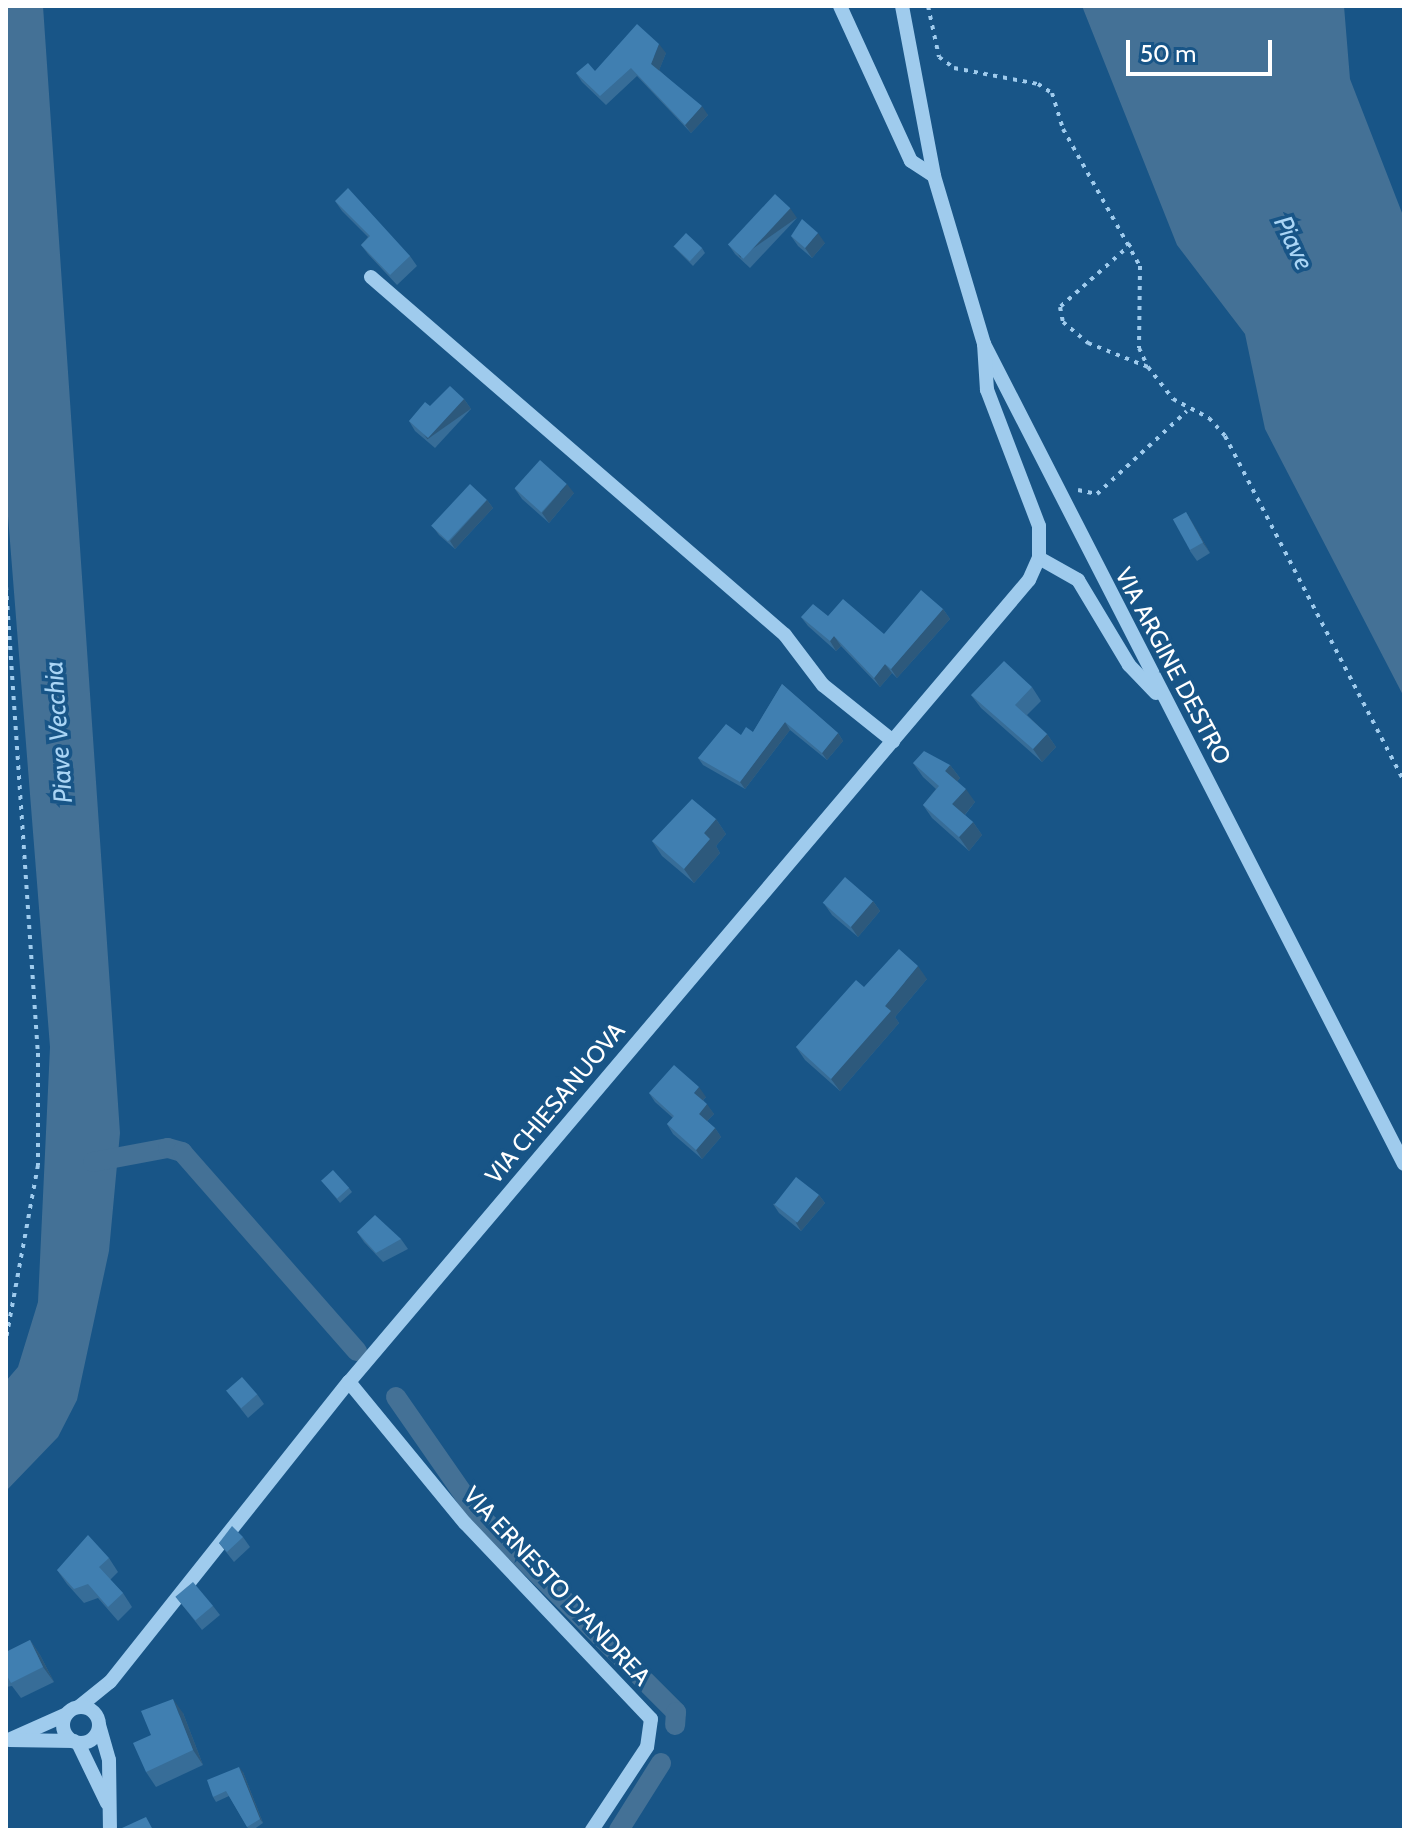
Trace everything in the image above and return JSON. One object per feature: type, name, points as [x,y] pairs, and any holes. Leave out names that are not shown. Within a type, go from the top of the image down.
[{"type":"street","points":[[840,6],[911,161],[934,176]]},
{"type":"street","name":"VIA ARGINE DESTRO","points":[[902,6],[934,176],[984,344],[1167,704],[1363,1073],[1404,1164]]},
{"type":"street","points":[[371,277],[785,635],[823,685],[893,741]]},
{"type":"street","points":[[984,344],[987,390],[1039,526],[1039,558],[1078,580],[1129,665],[1167,704]]},
{"type":"street","name":"VIA CHIESANUOVA","points":[[8,1740],[65,1715],[110,1682],[349,1382],[1013,601],[1039,558]]},
{"type":"street","name":"VIA ERNESTO D'ANDREA","points":[[349,1382],[475,1534],[651,1719],[647,1747],[592,1830]]},
{"type":"street","name":"VIA CHIESANUOVA","points":[[99,1722],[110,1682]]},
{"type":"street","points":[[80,1706],[99,1722],[111,1811],[110,1830]]},
{"type":"street","points":[[65,1715],[64,1730],[76,1742],[111,1811]]},
{"type":"street","points":[[76,1742],[90,1740],[99,1722]]},
{"type":"street","name":"VIA CHIESANUOVA","points":[[8,1740],[76,1742]]},
{"type":"path","points":[[928,6],[939,57],[954,68],[1038,84],[1052,93],[1070,143],[1131,244],[1144,289],[1139,348],[1148,367],[1187,411],[1209,418],[1225,436],[1404,781]]},
{"type":"path","points":[[1131,244],[1108,256],[1060,307],[1063,322],[1088,343],[1148,367]]},
{"type":"path","points":[[1070,480],[1085,497],[1097,494],[1187,411]]},
{"type":"path","points":[[6,586],[38,1053],[38,1165],[6,1339]]},
{"type":"water","name":"Piave Vecchia","points":[[6,6],[43,6],[120,1133],[109,1251],[77,1400],[58,1437],[6,1491],[6,1381],[18,1367],[38,1302],[50,1047],[6,491]]},
{"type":"water","name":"Piave","points":[[1082,6],[1344,6],[1350,79],[1404,218],[1404,697],[1265,429],[1245,334],[1177,245]]},
{"type":"building","points":[[637,24],[659,44],[651,64],[702,106],[685,125],[631,68],[600,96],[576,73],[588,63],[595,71]]},
{"type":"building","points":[[348,188],[410,256],[390,275],[361,245],[370,236],[335,201]]},
{"type":"building","points":[[775,194],[790,208],[743,259],[728,244]]},
{"type":"building","points":[[802,219],[818,233],[805,248],[791,236]]},
{"type":"building","points":[[686,233],[702,248],[690,261],[674,246]]},
{"type":"building","points":[[450,386],[464,399],[428,438],[409,421],[425,402],[430,406]]},
{"type":"building","points":[[540,460],[567,484],[541,512],[515,488]]},
{"type":"building","points":[[470,484],[487,500],[448,541],[431,526]]},
{"type":"building","points":[[1186,512],[1203,543],[1190,550],[1173,519]]},
{"type":"building","points":[[921,590],[943,609],[891,669],[885,664],[874,678],[834,636],[830,641],[801,617],[813,604],[828,616],[843,599],[884,634]]},
{"type":"building","points":[[1004,661],[1032,687],[1015,705],[1047,734],[1033,749],[971,695]]},
{"type":"building","points":[[782,684],[838,733],[822,753],[785,722],[740,782],[698,758],[726,724],[741,735],[746,727],[753,732]]},
{"type":"building","points":[[924,751],[950,765],[945,771],[966,789],[952,804],[973,822],[959,837],[923,805],[939,786],[913,763]]},
{"type":"building","points":[[692,799],[716,819],[704,833],[710,839],[684,869],[652,841]]},
{"type":"building","points":[[845,877],[873,901],[851,927],[823,903]]},
{"type":"building","points":[[899,949],[918,966],[885,1006],[891,1011],[831,1079],[796,1047],[856,980],[864,987]]},
{"type":"building","points":[[674,1065],[699,1087],[694,1093],[707,1104],[699,1114],[715,1128],[696,1150],[667,1124],[674,1116],[649,1093]]},
{"type":"building","points":[[333,1170],[349,1188],[337,1199],[321,1181]]},
{"type":"building","points":[[796,1177],[819,1195],[797,1222],[774,1205]]},
{"type":"building","points":[[375,1215],[401,1239],[376,1253],[357,1232]]},
{"type":"building","points":[[242,1377],[257,1394],[241,1408],[226,1391]]},
{"type":"building","points":[[232,1526],[243,1537],[227,1552],[219,1543]]},
{"type":"building","points":[[88,1535],[109,1558],[99,1567],[123,1593],[108,1607],[88,1584],[74,1589],[57,1570]]},
{"type":"building","points":[[193,1582],[213,1606],[195,1621],[175,1597]]},
{"type":"building","points":[[30,1640],[43,1667],[11,1683],[6,1674],[6,1652]]},
{"type":"building","points":[[173,1699],[193,1750],[146,1772],[133,1743],[151,1735],[141,1711]]},
{"type":"building","points":[[239,1767],[260,1819],[247,1827],[226,1791],[213,1797],[207,1780]]},
{"type":"building","points":[[146,1817],[153,1830],[122,1828]]},
{"type":"waterway","points":[[93,1162],[168,1148],[182,1152],[357,1351]]},
{"type":"waterway","points":[[396,1397],[476,1512],[676,1712],[675,1725]]},
{"type":"waterway","points":[[619,1830],[661,1763]]}]
